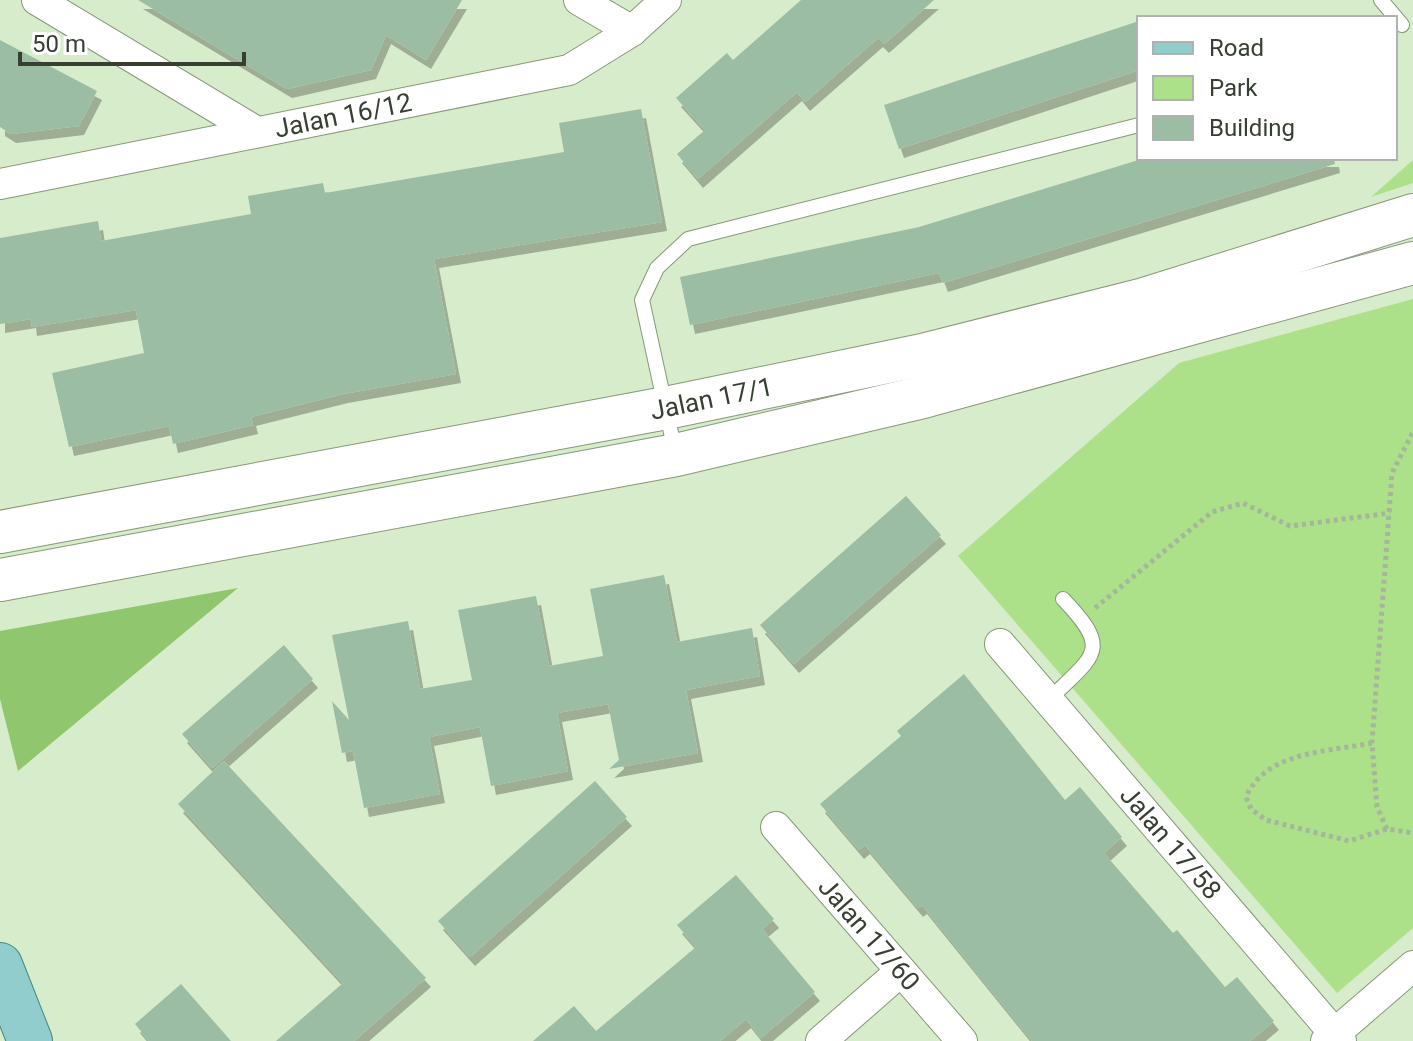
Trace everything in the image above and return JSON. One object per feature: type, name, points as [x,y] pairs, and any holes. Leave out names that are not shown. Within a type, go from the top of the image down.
[{"type":"main road","points":[[0,965],[30,1041]]},
{"type":"street","points":[[37,0],[257,132]]},
{"type":"street","points":[[579,0],[632,31]]},
{"type":"street","name":"Jalan 16/12","points":[[0,184],[569,70],[632,31],[666,0]]},
{"type":"street","name":"Jalan 17/1","points":[[0,532],[666,408],[922,355],[1114,306],[1413,215]]},
{"type":"street","name":"Jalan 17/1","points":[[0,580],[676,455],[923,397],[1413,263]]},
{"type":"street","name":"Jalan 17/58","points":[[1000,644],[1334,1038]]},
{"type":"street","name":"Jalan 17/60","points":[[776,827],[962,1041]]},
{"type":"street","points":[[1334,1038],[1413,966]]},
{"type":"street","points":[[821,1041],[901,971]]},
{"type":"lane","points":[[1381,0],[1396,16]]},
{"type":"lane","points":[[676,455],[642,300],[657,268],[688,239],[1137,126]]},
{"type":"lane","points":[[1048,701],[1093,653],[1095,641],[1082,618],[1063,599]]},
{"type":"path","points":[[1387,829],[1377,807],[1372,743],[1392,473],[1413,432]]},
{"type":"path","points":[[1082,618],[1212,512],[1243,503],[1290,526],[1390,513]]},
{"type":"path","points":[[1372,743],[1273,765],[1254,779],[1246,797],[1251,809],[1266,820],[1349,841],[1387,829],[1413,833]]},
{"type":"green space","points":[[1413,160],[1413,183],[1371,197]]},
{"type":"green space","points":[[1413,299],[1413,928],[1337,993],[958,556],[1179,363]]},
{"type":"green space","points":[[238,588],[18,771],[0,699],[0,631]]},
{"type":"building","points":[[138,0],[462,0],[426,60],[386,35],[371,70],[287,89]]},
{"type":"building","points":[[801,0],[934,0],[884,44],[878,38],[805,102],[797,92],[698,179],[677,154],[705,130],[676,98],[727,53],[733,60]]},
{"type":"building","points":[[1137,22],[1137,71],[899,149],[884,105]]},
{"type":"building","points":[[0,40],[97,91],[79,126],[11,134],[0,127]]},
{"type":"building","points":[[641,109],[662,222],[434,259],[456,374],[343,394],[251,417],[253,425],[173,444],[169,426],[69,447],[52,373],[144,353],[136,310],[32,327],[31,319],[0,324],[0,238],[98,221],[101,241],[251,214],[248,196],[323,183],[325,193],[564,152],[559,123]]},
{"type":"building","points":[[1138,160],[1334,160],[1335,164],[943,283],[939,273],[690,325],[680,277],[919,227]]},
{"type":"building","points":[[906,496],[941,535],[794,664],[760,625]]},
{"type":"building","points":[[664,575],[677,642],[752,628],[760,676],[686,690],[698,753],[609,769],[619,760],[608,704],[557,713],[568,771],[491,786],[480,727],[429,737],[440,794],[364,808],[353,751],[342,753],[332,701],[349,720],[332,635],[408,621],[420,689],[472,680],[458,610],[536,596],[549,666],[603,656],[590,589]]},
{"type":"building","points":[[284,645],[313,679],[212,768],[182,734]]},
{"type":"building","points":[[964,674],[1065,800],[1080,787],[1122,837],[1104,853],[1173,933],[1177,930],[1225,987],[1237,977],[1274,1021],[1250,1041],[1032,1041],[922,905],[918,908],[865,845],[859,850],[820,804],[901,736],[897,731]]},
{"type":"building","points":[[224,761],[426,978],[354,1041],[276,1041],[343,983],[178,804]]},
{"type":"building","points":[[595,781],[627,817],[470,957],[438,921]]},
{"type":"building","points":[[736,875],[774,919],[762,929],[815,992],[761,1038],[746,1019],[720,1041],[533,1041],[574,1006],[596,1031],[696,947],[677,925]]},
{"type":"building","points":[[181,984],[231,1041],[149,1041],[135,1024]]}]
